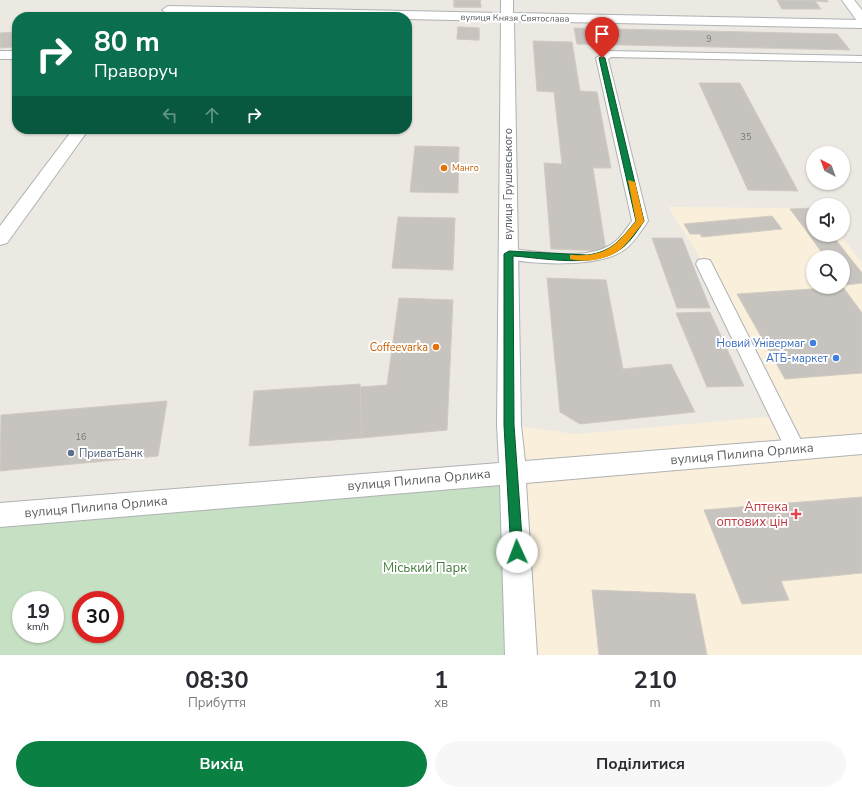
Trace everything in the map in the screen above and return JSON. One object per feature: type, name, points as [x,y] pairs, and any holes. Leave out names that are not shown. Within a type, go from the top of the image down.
[{"type":"street","points":[[848,0],[862,18]]},
{"type":"street","name":"вулиця Князя Святослава","points":[[167,9],[507,9],[862,24]]},
{"type":"street","name":"вулиця Грушевського","points":[[507,9],[509,425],[516,523],[521,655]]},
{"type":"street","points":[[0,55],[12,54]]},
{"type":"street","points":[[0,239],[78,134]]},
{"type":"street","name":"вулиця Пилипа Орлика","points":[[0,515],[862,444]]},
{"type":"lane","points":[[509,254],[587,258],[602,256],[620,246],[640,221],[602,58],[609,54],[862,59]]},
{"type":"lane","points":[[704,264],[796,450]]},
{"type":"shaded area","points":[[668,207],[806,208],[806,242],[846,242],[862,263],[862,655],[519,655],[509,425],[576,434],[779,416],[704,264]]},
{"type":"green space","name":"Міський Парк","points":[[512,472],[519,655],[0,655],[0,515]]},
{"type":"building","points":[[454,0],[480,0],[481,7],[454,7]]},
{"type":"building","points":[[454,0],[480,0],[481,7],[454,7]]},
{"type":"building","points":[[777,0],[827,0],[828,2],[815,1],[821,9],[782,9]]},
{"type":"building","points":[[458,27],[479,28],[479,40],[457,39]]},
{"type":"building","points":[[458,27],[479,28],[479,40],[457,39]]},
{"type":"building","points":[[574,28],[837,34],[850,50],[577,44]]},
{"type":"building","points":[[12,32],[12,47],[0,48],[0,33]]},
{"type":"building","points":[[533,41],[572,42],[580,91],[597,92],[611,168],[593,168],[606,251],[551,249],[544,163],[562,164],[554,92],[537,91]]},
{"type":"building","points":[[699,83],[740,83],[798,191],[748,190]]},
{"type":"building","points":[[415,146],[459,147],[458,193],[410,192]]},
{"type":"building","points":[[806,208],[806,229],[805,229],[790,209]]},
{"type":"building","points":[[772,216],[782,229],[702,237],[700,234],[690,234],[684,224]]},
{"type":"building","points":[[398,217],[455,218],[453,270],[392,268]]},
{"type":"building","points":[[652,238],[682,238],[710,308],[677,308]]},
{"type":"building","points":[[814,242],[838,242],[844,250],[820,250]]},
{"type":"building","points":[[850,258],[862,273],[862,283],[850,284]]},
{"type":"building","points":[[547,278],[606,280],[623,369],[671,364],[695,412],[580,424],[560,412]]},
{"type":"building","name":"Новий Універмаг","points":[[806,289],[806,294],[848,294],[862,313],[862,373],[785,379],[737,294]]},
{"type":"building","points":[[399,298],[453,300],[447,430],[362,438],[360,387],[387,385]]},
{"type":"building","points":[[710,312],[744,386],[707,387],[676,313]]},
{"type":"building","points":[[360,384],[362,438],[249,446],[254,391]]},
{"type":"building","points":[[167,401],[158,456],[0,471],[1,415]]},
{"type":"building","points":[[862,497],[862,573],[781,581],[789,600],[742,604],[704,510]]},
{"type":"building","points":[[592,590],[695,594],[707,655],[599,655]]},
{"type":"slow traffic","points":[[572,257],[587,258],[602,256],[614,250],[620,246],[640,221],[631,182]]},
{"type":"place","name":"Манго","points":[[444,168]]},
{"type":"place","name":"Новий Універмаг","points":[[813,343]]},
{"type":"place","name":"Coffeevarka","points":[[436,347]]},
{"type":"place","name":"АТБ-маркет","points":[[836,358]]},
{"type":"place","name":"ПриватБанк","points":[[71,453]]},
{"type":"place","name":"Аптека оптових цін","points":[[796,514]]},
{"type":"route","points":[[517,552],[509,425],[509,254],[587,258],[602,256],[620,246],[640,221],[602,58]]}]
